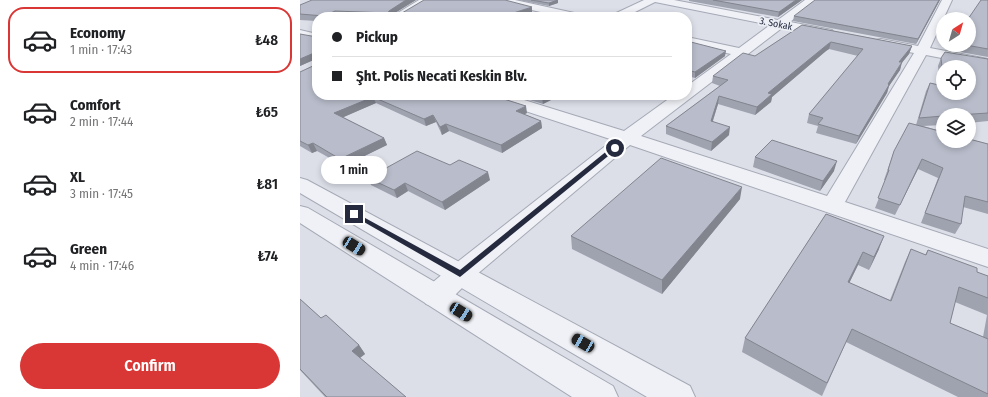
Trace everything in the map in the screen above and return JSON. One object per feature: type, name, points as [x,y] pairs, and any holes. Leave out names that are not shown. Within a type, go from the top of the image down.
[{"type":"street","points":[[406,12],[426,0]]},
{"type":"street","points":[[500,0],[556,12]]},
{"type":"street","points":[[627,12],[652,0]]},
{"type":"street","points":[[692,89],[812,0]]},
{"type":"street","points":[[832,206],[922,50],[947,0]]},
{"type":"street","name":"3. Sokak","points":[[666,1],[842,35]]},
{"type":"street","points":[[300,34],[312,37]]},
{"type":"street","points":[[692,41],[741,52]]},
{"type":"street","points":[[872,41],[988,63]]},
{"type":"street","points":[[508,100],[988,258]]},
{"type":"street","points":[[436,296],[460,274],[627,138],[677,100]]},
{"type":"street","points":[[300,184],[678,397]]},
{"type":"street","points":[[300,213],[601,397]]},
{"type":"building","points":[[312,0],[406,0],[388,12],[335,11],[312,12],[312,15],[300,14],[300,5]]},
{"type":"building","points":[[424,0],[505,0],[532,7],[516,12],[404,12]]},
{"type":"building","points":[[531,0],[558,0],[549,3]]},
{"type":"building","points":[[713,0],[796,0],[779,12]]},
{"type":"building","points":[[815,0],[939,0],[918,39],[794,16]]},
{"type":"building","points":[[981,0],[988,0],[988,49],[976,47],[976,12],[973,12]]},
{"type":"building","points":[[802,25],[912,46],[899,62],[902,62],[859,136],[818,124],[823,118],[809,114],[863,49],[831,42],[768,93],[772,94],[757,107],[719,96],[711,121],[730,127],[712,142],[666,126],[728,80],[713,76],[743,53],[755,56]]},
{"type":"building","points":[[300,34],[312,36],[312,54],[300,59]]},
{"type":"building","points":[[692,42],[726,51],[695,72],[692,71]]},
{"type":"building","points":[[945,52],[988,59],[988,113],[976,114],[976,108],[936,108],[936,117],[919,118],[930,83],[936,84],[936,100],[976,100],[976,60],[941,60]]},
{"type":"building","points":[[312,66],[312,100],[366,100],[334,113],[384,138],[340,159],[313,143],[308,145],[300,141],[300,72]]},
{"type":"building","points":[[380,100],[507,100],[526,106],[516,111],[541,121],[501,145],[446,124],[440,127],[433,115],[424,119]]},
{"type":"building","points":[[909,123],[936,130],[936,148],[976,148],[976,141],[988,144],[988,202],[965,196],[961,224],[925,213],[943,168],[922,159],[900,205],[878,198],[889,170],[894,151]]},
{"type":"building","points":[[772,140],[837,161],[823,181],[755,157]]},
{"type":"building","points":[[417,151],[450,165],[459,160],[488,172],[442,202],[405,183],[394,190],[368,178]]},
{"type":"building","points":[[661,158],[742,187],[662,280],[571,236]]},
{"type":"building","points":[[826,214],[884,236],[874,257],[863,252],[848,282],[891,301],[911,249],[926,255],[928,250],[977,268],[977,272],[988,276],[988,298],[959,287],[950,323],[988,339],[988,394],[852,329],[827,383],[745,338]]},
{"type":"building","points":[[300,299],[321,318],[326,315],[359,345],[352,351],[406,397],[327,397],[300,369]]},
{"type":"route","points":[[354,214],[460,274],[615,148]]}]
